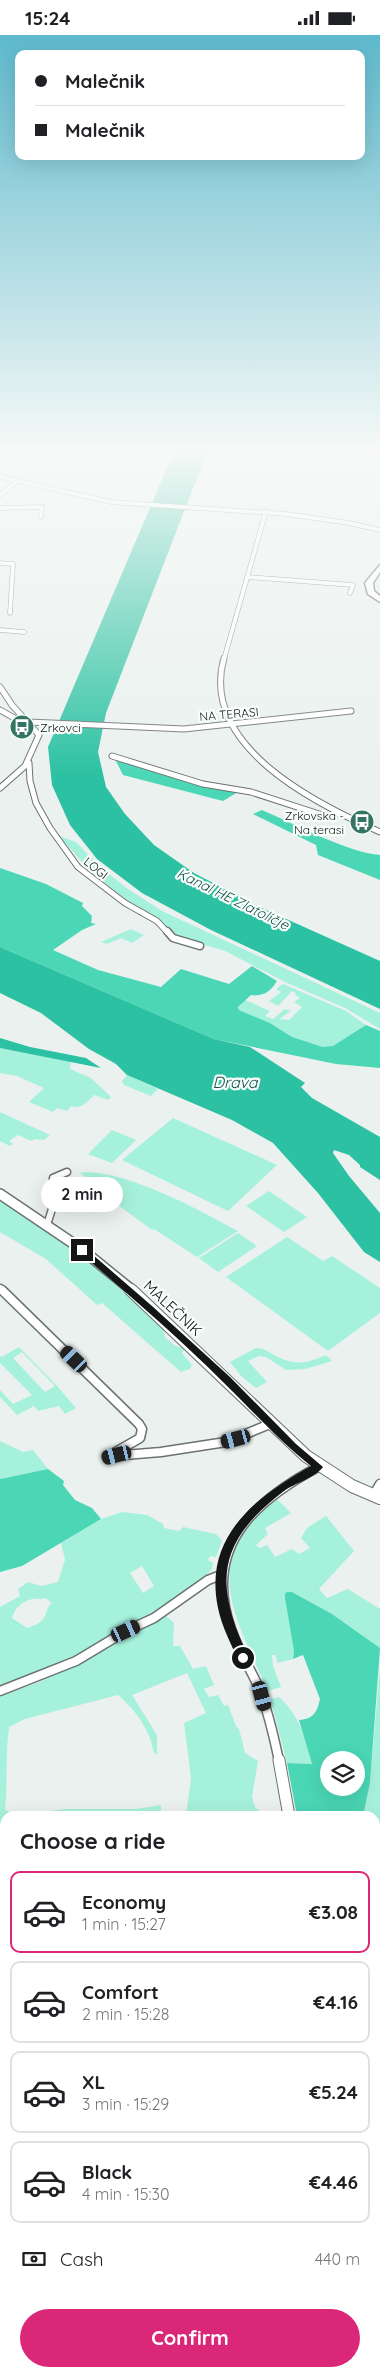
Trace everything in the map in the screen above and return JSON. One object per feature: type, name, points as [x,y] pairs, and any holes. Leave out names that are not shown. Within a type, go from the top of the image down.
[{"type":"highway","points":[[380,567],[368,583],[371,593],[380,600]]},
{"type":"highway","points":[[380,573],[374,583],[380,595]]},
{"type":"street","points":[[252,559],[221,668],[219,683],[221,697],[231,725],[246,745],[267,767],[299,790],[339,813],[380,832]]},
{"type":"street","points":[[0,563],[13,564],[10,613]]},
{"type":"street","points":[[247,577],[354,585],[350,593]]},
{"type":"street","points":[[0,630],[24,631]]},
{"type":"street","points":[[0,687],[12,705],[40,735],[29,763],[18,776],[0,789]]},
{"type":"street","points":[[0,710],[16,719],[29,722]]},
{"type":"street","name":"NA TERASI","points":[[29,722],[184,729],[351,711]]},
{"type":"street","points":[[112,756],[203,784],[252,792],[322,815],[339,813]]},
{"type":"street","name":"LOGI","points":[[29,763],[36,803],[50,829],[78,867],[125,903],[157,921],[173,938],[200,946]]},
{"type":"street","points":[[46,1225],[52,1211],[51,1189],[53,1178],[67,1172]]},
{"type":"street","name":"MALEČNIK","points":[[0,1194],[46,1225],[118,1279],[227,1379],[270,1424],[318,1467],[376,1497]]},
{"type":"street","points":[[0,1288],[140,1423],[142,1429],[140,1438],[107,1457],[226,1442],[270,1424]]},
{"type":"street","points":[[288,1811],[281,1769],[262,1696],[230,1630],[223,1607],[221,1575],[227,1551],[247,1516],[272,1494],[318,1467]]},
{"type":"street","points":[[376,1497],[380,1484]]},
{"type":"street","points":[[0,1691],[76,1661],[126,1631],[154,1618],[208,1580],[221,1575]]},
{"type":"shaded area","points":[[115,759],[203,786],[238,792],[223,801],[123,775]]},
{"type":"shaded area","points":[[262,810],[337,843],[367,853],[380,855],[380,880],[318,855],[316,845],[253,814]]},
{"type":"shaded area","points":[[59,836],[76,842],[95,862],[125,887],[162,911],[380,1013],[380,1029],[345,1008],[285,982],[225,951],[178,937],[157,918],[128,901],[89,870]]},
{"type":"shaded area","points":[[0,868],[46,884],[83,903],[82,906],[92,916],[91,923],[96,924],[82,930],[53,950],[98,970],[161,987],[181,969],[229,984],[252,966],[277,981],[266,993],[251,995],[238,1007],[239,1010],[270,1023],[292,1037],[323,1047],[333,1046],[366,1025],[380,1031],[380,1068],[336,1064],[214,1039],[0,947]]},
{"type":"shaded area","points":[[131,929],[144,935],[132,943],[121,938],[107,944],[101,942]]},
{"type":"shaded area","points":[[283,984],[346,1011],[366,1025],[333,1047],[323,1047],[292,1037],[270,1023],[239,1010],[238,1008],[245,1000],[270,1011],[265,1016],[273,1019],[285,1009],[291,1011],[279,1019],[289,1020],[302,1007],[294,1002],[300,998],[295,995],[296,993],[292,991],[278,1006],[269,1001],[281,992],[276,989]]},
{"type":"shaded area","points":[[0,1048],[71,1061],[70,1069],[91,1078],[111,1097],[108,1100],[94,1095],[81,1106],[71,1106],[67,1111],[57,1108],[53,1112],[29,1102],[44,1088],[17,1076],[0,1073]]},
{"type":"shaded area","points":[[127,1075],[158,1089],[151,1096],[124,1085],[122,1081]]},
{"type":"shaded area","points":[[0,1112],[50,1135],[44,1140],[35,1139],[31,1141],[18,1135],[9,1141],[13,1144],[10,1146],[0,1141]]},
{"type":"shaded area","points":[[173,1118],[277,1165],[228,1211],[122,1160]]},
{"type":"shaded area","points":[[112,1130],[136,1140],[112,1163],[88,1154]]},
{"type":"shaded area","points":[[85,1172],[122,1178],[143,1185],[184,1203],[238,1231],[197,1257],[154,1229],[152,1230],[118,1205],[120,1203],[80,1173]]},
{"type":"shaded area","points":[[269,1191],[307,1217],[284,1232],[246,1206]]},
{"type":"shaded area","points":[[0,1199],[84,1257],[129,1295],[164,1330],[165,1337],[174,1345],[185,1349],[182,1353],[192,1365],[190,1369],[181,1372],[102,1303],[97,1305],[46,1259],[0,1232]]},
{"type":"shaded area","points":[[238,1233],[257,1246],[218,1272],[199,1258]]},
{"type":"shaded area","points":[[287,1237],[323,1261],[332,1256],[380,1288],[380,1313],[328,1351],[226,1277]]},
{"type":"shaded area","points":[[19,1347],[76,1408],[65,1414],[59,1406],[38,1411],[34,1406],[17,1415],[0,1397],[0,1390],[13,1404],[32,1395],[0,1363],[0,1356],[2,1357]],"holes":[[[22,1352],[55,1386],[45,1392],[13,1358]]]},
{"type":"shaded area","points":[[256,1348],[263,1349],[288,1361],[300,1363],[326,1355],[332,1361],[305,1369],[286,1370],[266,1357],[259,1356],[248,1361],[267,1382],[256,1388],[242,1377],[230,1362]]},
{"type":"shaded area","points":[[0,1441],[23,1452],[33,1450],[48,1469],[0,1479]]},
{"type":"shaded area","points":[[48,1469],[64,1481],[63,1485],[75,1500],[92,1508],[101,1519],[22,1566],[0,1572],[0,1479]]},
{"type":"shaded area","points":[[277,1499],[291,1513],[265,1528],[268,1534],[256,1545],[260,1548],[267,1545],[275,1557],[292,1549],[299,1554],[310,1548],[301,1538],[307,1528],[326,1516],[354,1551],[319,1589],[327,1598],[348,1589],[380,1609],[380,1648],[332,1614],[292,1592],[285,1594],[294,1651],[293,1659],[278,1663],[275,1655],[272,1655],[273,1666],[281,1687],[268,1691],[235,1614],[230,1590],[230,1567],[237,1544],[252,1521]]},
{"type":"shaded area","points":[[122,1512],[147,1515],[163,1524],[164,1528],[179,1531],[183,1527],[216,1534],[222,1541],[216,1557],[210,1556],[208,1560],[213,1563],[212,1569],[166,1607],[140,1624],[84,1653],[0,1688],[0,1607],[20,1596],[18,1589],[28,1582],[41,1586],[58,1582],[65,1560],[61,1543],[101,1519]],"holes":[[[142,1566],[154,1586],[143,1593],[130,1573]],[[45,1598],[52,1603],[48,1607],[45,1617],[38,1624],[27,1628],[12,1618],[22,1603]]]},
{"type":"shaded area","points":[[287,1592],[292,1592],[332,1614],[380,1648],[370,1783],[364,1811],[296,1811],[287,1763],[312,1764],[299,1720],[314,1714],[320,1699],[303,1655],[293,1659],[294,1651],[285,1598]]},
{"type":"shaded area","points":[[165,1615],[174,1623],[173,1646],[180,1646],[193,1669],[206,1666],[214,1685],[204,1689],[209,1697],[218,1695],[224,1706],[228,1705],[239,1729],[245,1753],[258,1761],[252,1797],[255,1807],[259,1811],[187,1811],[191,1778],[184,1723],[206,1713],[187,1673],[132,1695],[157,1735],[157,1755],[154,1753],[146,1728],[131,1707],[118,1695],[25,1719],[9,1727],[5,1810],[7,1811],[0,1811],[0,1695],[37,1683],[87,1660],[110,1644]]},
{"type":"shaded area","points":[[380,1665],[380,1811],[364,1811],[370,1783]]},
{"type":"shaded area","points":[[279,1697],[297,1720],[312,1764],[287,1763],[271,1701],[271,1699]]},
{"type":"shaded area","points":[[161,1805],[161,1811],[50,1811],[66,1809],[137,1809]]},
{"type":"water","name":"Kanal HE Zlatoličje","points":[[128,559],[165,559],[106,713],[98,752],[106,787],[125,814],[154,845],[194,873],[255,905],[380,961],[380,1009],[211,930],[142,893],[97,859],[70,825],[52,785],[48,747]]},
{"type":"water","name":"Drava","points":[[0,947],[214,1039],[250,1047],[305,1083],[301,1087],[312,1098],[380,1137],[380,1180],[360,1167],[349,1155],[334,1150],[333,1153],[349,1176],[380,1213],[380,1262],[364,1252],[318,1193],[273,1143],[232,1120],[127,1075],[116,1064],[89,1049],[41,1013],[0,993]]},
{"type":"water","points":[[0,1038],[30,1047],[86,1058],[101,1068],[0,1048]]},
{"type":"place","name":"Zrkovci","points":[[22,727]]},
{"type":"place","name":"Zrkovska - Na terasi","points":[[362,822]]},
{"type":"route","points":[[82,1250],[118,1279],[227,1379],[293,1447],[318,1467],[284,1486],[255,1508],[239,1527],[227,1551],[221,1575],[223,1607],[230,1630],[243,1658]]}]
